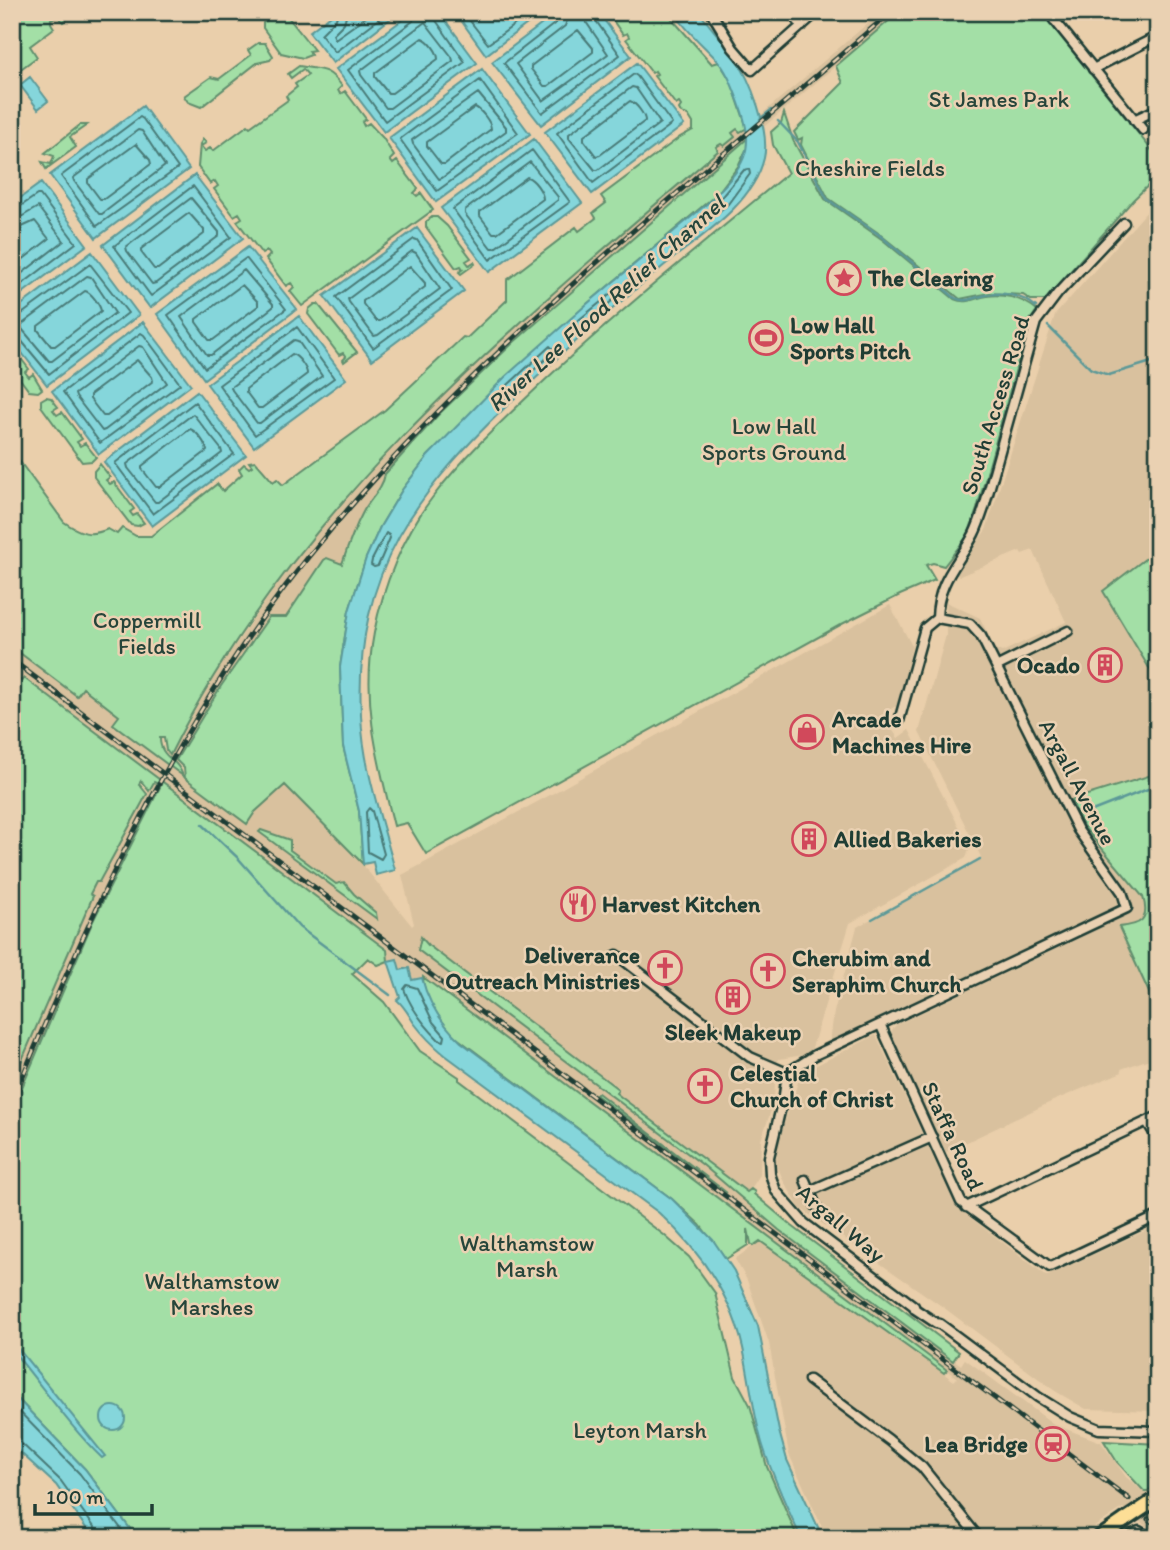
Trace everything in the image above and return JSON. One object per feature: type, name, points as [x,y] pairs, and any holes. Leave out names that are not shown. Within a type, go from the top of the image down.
[{"type":"main road","points":[[1099,1538],[1158,1498]]},
{"type":"street","points":[[711,12],[733,48],[752,70],[817,12]]},
{"type":"street","points":[[790,12],[802,26]]},
{"type":"street","points":[[1048,12],[1143,130]]},
{"type":"street","points":[[1054,20],[1069,12]]},
{"type":"street","points":[[1093,69],[1158,36]]},
{"type":"street","points":[[1134,120],[1158,109]]},
{"type":"street","name":"South Access Road","points":[[899,721],[923,633],[937,618],[938,599],[944,582],[976,532],[984,509],[1036,322],[1058,293],[1124,223]]},
{"type":"street","points":[[937,618],[975,627],[998,666],[1068,631]]},
{"type":"street","name":"Argall Avenue","points":[[787,1073],[806,1060],[1127,908],[1122,892],[1078,830],[998,666]]},
{"type":"street","points":[[617,956],[750,1057],[787,1073]]},
{"type":"street","name":"Staffa Road","points":[[881,1026],[961,1202],[1050,1267],[1158,1216]]},
{"type":"street","name":"Argall Way","points":[[787,1073],[769,1157],[770,1174],[776,1191],[804,1223],[914,1306],[918,1305],[939,1320],[940,1324],[1070,1417],[1099,1429],[1158,1431]]},
{"type":"street","points":[[966,1207],[1158,1116]]},
{"type":"street","points":[[1147,1122],[1158,1139]]},
{"type":"street","points":[[810,1191],[932,1137]]},
{"type":"street","points":[[805,1180],[816,1206]]},
{"type":"street","points":[[809,1380],[922,1467],[979,1538]]},
{"type":"street","points":[[1126,1538],[1139,1531],[1150,1538]]},
{"type":"shaded area","points":[[881,12],[899,12],[593,272],[439,414],[385,474],[384,481],[363,511],[342,565],[327,558],[324,560],[286,618],[241,655],[172,768],[247,823],[255,812],[285,785],[362,864],[412,926],[414,924],[402,875],[890,605],[912,646],[898,705],[887,711],[887,722],[898,738],[909,730],[970,848],[966,858],[850,923],[810,1054],[779,1059],[770,1076],[775,1082],[774,1102],[761,1140],[760,1175],[748,1193],[615,1093],[618,1088],[421,938],[418,950],[703,1165],[779,1230],[952,1361],[961,1365],[965,1359],[1055,1425],[1101,1442],[1126,1477],[1158,1504],[1158,1538],[1131,1538],[1147,1527],[1123,1508],[1078,1538],[827,1538],[789,1454],[769,1343],[747,1280],[735,1259],[760,1241],[954,1381],[957,1378],[423,977],[412,980],[399,970],[396,959],[388,961],[387,950],[165,783],[138,830],[92,923],[12,1111],[12,1083],[93,897],[90,895],[96,881],[100,882],[156,777],[24,678],[21,681],[16,677],[12,669],[12,647],[77,696],[83,687],[103,702],[119,716],[113,725],[165,762],[222,664],[281,579],[314,536],[409,430],[510,332],[718,151],[716,148],[722,143],[724,146],[738,129],[741,132]]},
{"type":"shaded area","points":[[1158,199],[1158,549],[1103,591],[1158,683],[1158,773],[1071,800],[1083,826],[1143,897],[1147,909],[1144,917],[1136,926],[1120,928],[1158,1012],[1158,1056],[1121,1069],[1122,1072],[1055,1100],[946,1152],[892,1039],[892,1030],[896,1025],[1115,921],[1113,915],[830,1042],[834,1012],[857,927],[981,857],[919,732],[946,635],[946,602],[980,618],[995,649],[1002,652],[1066,622],[1033,550],[1022,554],[1020,551],[960,576],[953,574],[986,530],[1055,315]]},
{"type":"shaded area","points":[[876,1035],[956,1207],[1047,1276],[1158,1225],[1158,1411],[1086,1409],[1055,1391],[943,1307],[800,1208],[783,1180],[776,1162],[779,1139],[801,1073]]},
{"type":"green space","points":[[22,12],[76,12],[63,22],[59,17],[51,19],[54,28],[30,46],[37,57],[18,71],[12,65],[12,20]]},
{"type":"green space","points":[[275,12],[284,12],[314,50],[309,51],[311,55],[303,58],[281,53],[263,28],[263,23]]},
{"type":"green space","name":"Coppermill Fields","points":[[607,12],[666,12],[712,64],[719,62],[731,81],[747,128],[740,132],[737,129],[732,133],[735,137],[724,146],[721,144],[716,147],[718,151],[487,354],[413,426],[343,501],[279,581],[220,665],[170,755],[166,750],[164,738],[160,738],[166,755],[177,765],[183,776],[113,724],[119,716],[83,688],[77,696],[12,647],[12,451],[64,522],[70,526],[85,533],[108,529],[117,534],[122,528],[136,536],[151,536],[217,484],[223,491],[242,474],[239,469],[244,464],[249,468],[252,466],[249,462],[255,461],[273,482],[277,479],[283,485],[385,410],[507,300],[507,280],[576,227],[579,231],[596,218],[593,213],[606,203],[601,196],[693,130],[693,123],[688,115],[681,113],[679,103],[676,105],[654,76],[657,74],[655,71],[652,73],[626,39],[629,37],[627,33],[623,35]]},
{"type":"green space","name":"St James Park","points":[[899,12],[1041,12],[1158,158],[1158,176],[1133,200],[1045,300],[1031,300],[1023,295],[990,293],[960,299],[877,232],[828,198],[801,145],[802,138],[798,140],[794,132],[843,83],[836,66]]},
{"type":"green space","points":[[258,43],[265,43],[273,56],[270,60],[257,63],[201,107],[188,102],[184,96],[211,77],[219,79],[251,55],[248,50]]},
{"type":"green space","points":[[299,66],[324,70],[337,80],[342,86],[338,90],[340,94],[345,91],[366,119],[362,122],[364,126],[369,123],[383,138],[394,156],[390,160],[393,164],[397,161],[418,189],[414,193],[417,196],[421,193],[433,210],[302,306],[290,291],[294,287],[291,283],[286,286],[266,259],[270,255],[267,251],[262,254],[237,221],[242,218],[239,213],[234,216],[214,189],[218,186],[215,181],[210,184],[198,167],[200,144],[203,139],[206,143],[201,146],[205,151],[210,148],[213,151],[288,100],[286,96],[297,87],[295,84],[308,75],[303,69],[291,78],[288,74]]},
{"type":"green space","name":"Low Hall Sports Ground","points":[[784,113],[793,140],[825,199],[883,240],[954,299],[965,301],[1004,296],[1025,302],[1037,310],[1029,322],[968,535],[944,566],[933,563],[926,565],[935,580],[842,624],[426,854],[407,823],[394,826],[377,754],[370,707],[370,658],[374,633],[383,597],[403,545],[444,482],[513,410],[633,302],[788,173],[773,145],[771,132],[781,123]]},
{"type":"green space","points":[[80,125],[87,125],[70,137],[76,147],[46,169],[42,162],[51,164],[54,156],[45,153]]},
{"type":"green space","points":[[748,138],[748,146],[739,165],[717,194],[587,304],[428,456],[402,490],[380,527],[366,558],[349,611],[340,667],[343,746],[359,811],[363,864],[285,785],[255,812],[247,824],[185,778],[184,768],[176,760],[221,686],[269,617],[286,617],[324,560],[327,558],[342,564],[360,518],[382,484],[385,474],[439,414],[513,343]]},
{"type":"green space","points":[[437,217],[447,226],[471,258],[466,261],[469,265],[474,262],[475,264],[461,274],[461,266],[456,268],[426,227],[426,222]]},
{"type":"green space","points":[[315,304],[318,304],[357,352],[344,362],[346,357],[343,353],[339,355],[308,314]]},
{"type":"green space","points":[[12,347],[29,369],[25,372],[29,377],[33,374],[42,389],[38,392],[29,391],[12,368]]},
{"type":"green space","points":[[51,398],[58,407],[53,410],[57,415],[62,412],[82,439],[77,442],[80,446],[85,443],[96,457],[92,461],[82,462],[41,406],[41,400]]},
{"type":"green space","points":[[100,464],[110,477],[106,480],[110,484],[114,482],[134,509],[130,512],[133,516],[137,514],[144,523],[131,525],[94,477],[94,471]]},
{"type":"green space","points":[[1158,549],[1158,683],[1103,591]]},
{"type":"green space","points":[[12,669],[21,681],[24,678],[387,950],[388,961],[378,965],[368,958],[352,974],[384,1002],[420,1051],[459,1077],[459,1080],[664,1235],[689,1257],[715,1293],[735,1377],[750,1405],[767,1467],[798,1538],[137,1538],[85,1469],[12,1393],[12,1111],[92,923],[161,785],[154,782],[149,791],[141,781],[139,784],[147,794],[90,894],[93,896],[12,1083]]},
{"type":"green space","points":[[1158,773],[1158,1012],[1119,927],[1133,925],[1142,920],[1145,911],[1143,897],[1083,826],[1071,800]]},
{"type":"green space","points":[[261,830],[290,840],[290,850],[336,884],[344,882],[376,913],[377,919],[259,832]]},
{"type":"green space","points":[[421,937],[618,1089],[616,1093],[621,1097],[747,1192],[751,1189],[755,1192],[754,1194],[792,1226],[959,1352],[953,1361],[779,1230],[703,1165],[418,950]]},
{"type":"green space","points":[[423,977],[947,1370],[944,1373],[760,1241],[753,1246],[748,1229],[748,1245],[726,1259],[700,1225],[672,1199],[453,1035],[429,1000]]},
{"type":"green space","points":[[598,1093],[727,1193],[596,1095]]},
{"type":"green space","points":[[1104,1441],[1158,1444],[1158,1484],[1146,1492],[1143,1490],[1117,1462]]},
{"type":"water","points":[[335,12],[399,12],[333,63],[309,32]]},
{"type":"water","points":[[413,12],[439,12],[477,63],[384,132],[336,69]]},
{"type":"water","points":[[455,12],[543,12],[486,55]]},
{"type":"water","points":[[558,12],[598,12],[631,56],[541,125],[492,62]]},
{"type":"water","name":"River Lee Flood Relief Channel","points":[[674,12],[699,12],[741,67],[762,120],[764,158],[748,191],[722,220],[606,314],[482,430],[450,465],[399,536],[381,575],[369,617],[362,663],[361,715],[365,754],[395,870],[376,875],[373,862],[363,864],[359,811],[343,746],[340,667],[349,611],[366,558],[380,527],[402,490],[428,456],[505,377],[709,202],[739,168],[744,157],[747,134],[730,80],[721,65]]},
{"type":"water","points":[[637,63],[684,125],[592,194],[545,132]]},
{"type":"water","points":[[482,69],[530,134],[436,202],[389,138]]},
{"type":"water","points":[[30,77],[48,101],[38,109],[20,85]]},
{"type":"water","points":[[143,106],[189,169],[96,238],[50,175]]},
{"type":"water","points":[[534,139],[582,203],[489,272],[441,208]]},
{"type":"water","points":[[195,175],[243,238],[150,308],[103,245]]},
{"type":"water","points":[[41,183],[87,245],[12,301],[12,204]]},
{"type":"water","points":[[417,228],[464,291],[372,360],[324,296]]},
{"type":"water","points":[[248,247],[297,309],[204,379],[157,314]]},
{"type":"water","points":[[92,252],[139,315],[47,385],[12,340],[12,312]]},
{"type":"water","points":[[299,316],[346,379],[254,447],[207,384]]},
{"type":"water","points":[[143,322],[191,385],[99,454],[52,391]]},
{"type":"water","points":[[197,391],[246,455],[152,526],[104,462]]},
{"type":"water","points":[[397,959],[400,970],[409,968],[412,980],[422,978],[437,1013],[461,1042],[672,1199],[713,1240],[734,1271],[758,1326],[787,1460],[823,1538],[801,1538],[785,1503],[762,1443],[738,1328],[712,1274],[674,1227],[659,1213],[433,1044],[397,1000],[400,997],[388,961]]},
{"type":"water","points":[[12,1341],[105,1456],[102,1458],[67,1419],[12,1350]]},
{"type":"water","points":[[12,1393],[85,1469],[137,1538],[93,1538],[56,1485],[12,1445]]},
{"type":"water","points":[[113,1406],[124,1413],[125,1418],[118,1429],[113,1430],[102,1423],[101,1418],[108,1407]]},
{"type":"waterway","points":[[760,119],[771,110]]},
{"type":"waterway","points":[[778,121],[798,142],[827,199],[878,234],[955,298],[965,300],[1004,294],[1018,297],[1036,307]]},
{"type":"waterway","points":[[1048,326],[1091,369],[1109,375],[1158,360]]},
{"type":"waterway","points":[[1087,813],[1148,789]]},
{"type":"waterway","points":[[202,824],[238,858],[299,927],[390,995]]},
{"type":"waterway","points":[[872,919],[980,859]]},
{"type":"railway","points":[[12,1102],[94,913],[189,730],[264,615],[331,529],[403,448],[480,370],[560,296],[891,12]]},
{"type":"railway","points":[[12,660],[1129,1499]]},
{"type":"railway","points":[[1148,1519],[1158,1526]]},
{"type":"place","name":"The Clearing","points":[[844,278]]},
{"type":"place","name":"Low Hall Sports Pitch","points":[[766,338]]},
{"type":"place","name":"Ocado","points":[[1105,665]]},
{"type":"place","name":"Arcade Machines Hire","points":[[807,732]]},
{"type":"place","name":"Allied Bakeries","points":[[809,839]]},
{"type":"place","name":"Harvest Kitchen","points":[[578,904]]},
{"type":"place","name":"Deliverance Outreach Ministries","points":[[665,968]]},
{"type":"place","name":"Cherubim and Seraphim Church","points":[[768,971]]},
{"type":"place","name":"Sleek Makeup","points":[[733,997]]},
{"type":"place","name":"Celestial Church of Christ","points":[[705,1086]]},
{"type":"place","name":"Lea Bridge","points":[[1053,1444]]},
{"type":"park label","name":"Cheshire Fields","points":[[870,168]]},
{"type":"park label","name":"Walthamstow Marsh","points":[[527,1256]]},
{"type":"park label","name":"Walthamstow Marshes","points":[[212,1294]]},
{"type":"park label","name":"Leyton Marsh","points":[[640,1430]]}]
